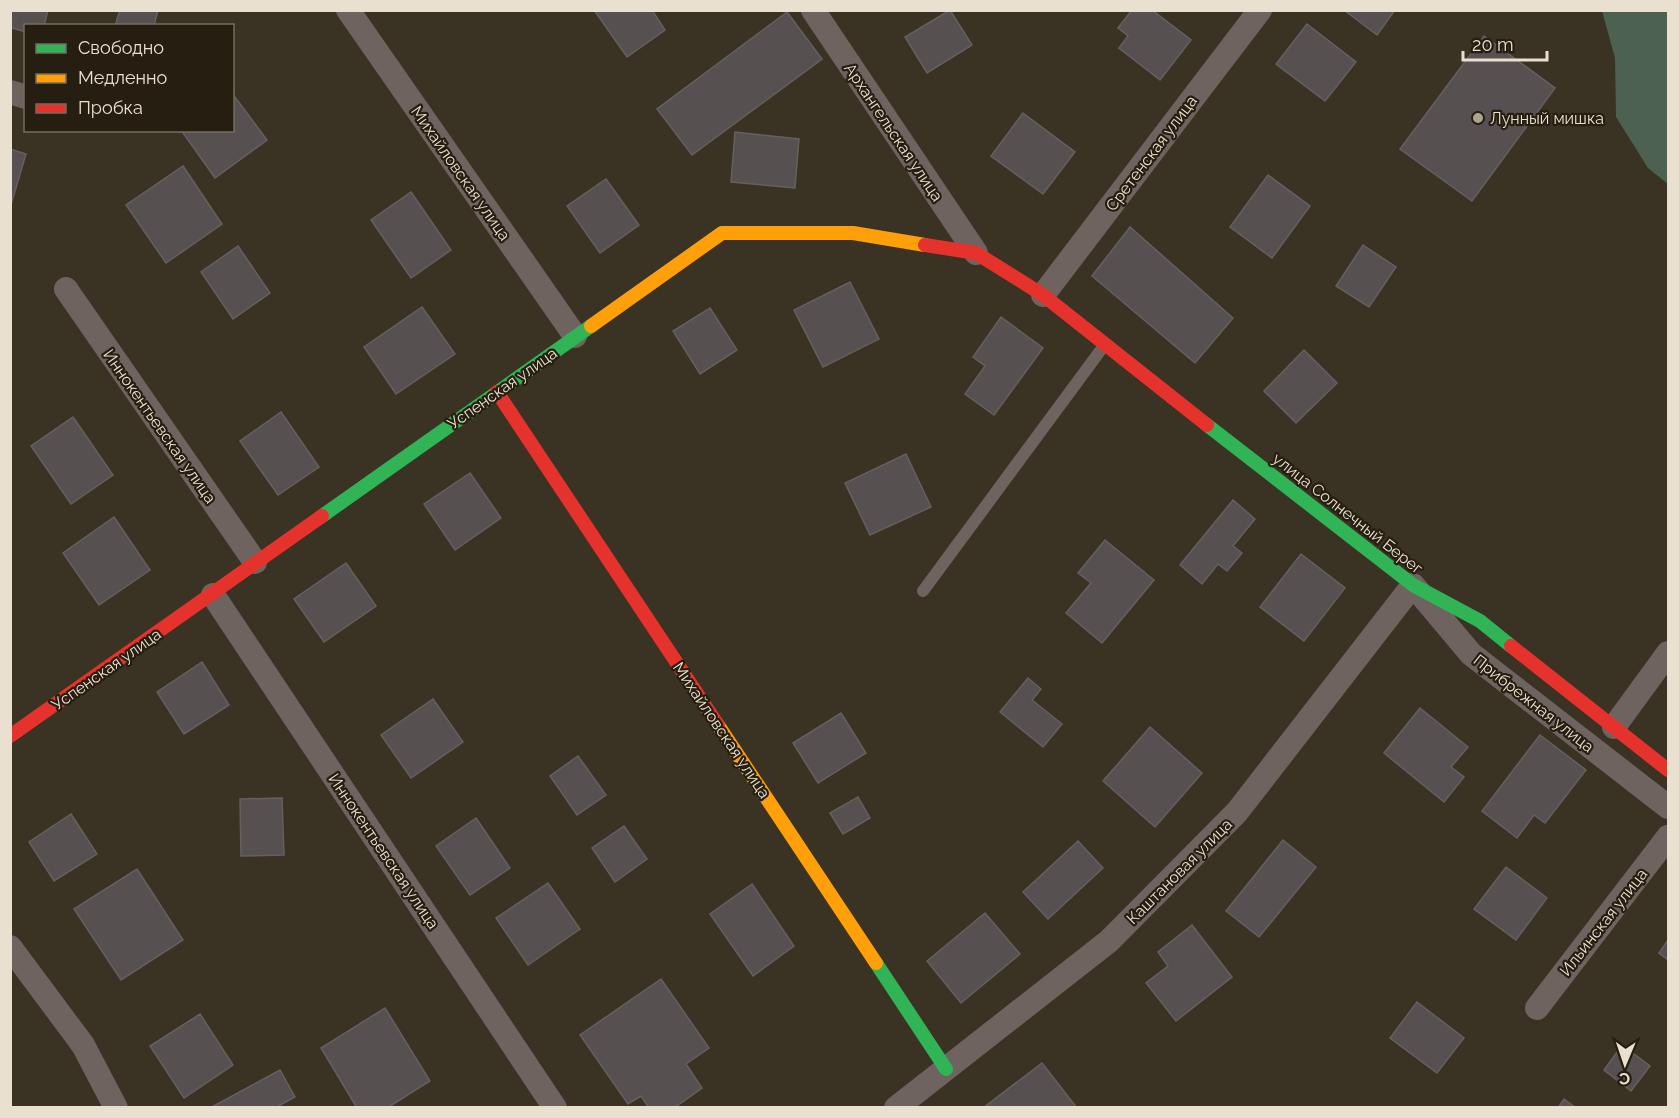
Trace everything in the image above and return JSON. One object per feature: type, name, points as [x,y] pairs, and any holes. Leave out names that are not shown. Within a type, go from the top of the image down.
[{"type":"street","name":"Михайловская улица","points":[[348,10],[575,336]]},
{"type":"street","name":"Архангельская улица","points":[[813,10],[976,253]]},
{"type":"street","name":"Сретенская улица","points":[[1042,295],[1260,10]]},
{"type":"street","name":"Успенская улица","points":[[10,736],[213,595],[255,562],[722,233],[853,233],[976,253],[1042,295]]},
{"type":"street","name":"Иннокентьевская улица","points":[[66,289],[255,562]]},
{"type":"street","name":"улица Солнечный Берег","points":[[1042,295],[1104,346],[1413,585],[1480,621],[1668,770]]},
{"type":"street","name":"Михайловская улица","points":[[497,392],[946,1069]]},
{"type":"street","name":"Прибрежная улица","points":[[1413,585],[1471,654],[1668,807]]},
{"type":"street","name":"Каштановая улица","points":[[896,1107],[1109,941],[1237,812],[1413,585]]},
{"type":"street","name":"Иннокентьевская улица","points":[[213,595],[555,1107]]},
{"type":"street","points":[[1614,727],[1668,652]]},
{"type":"street","name":"Ильинская улица","points":[[1538,1008],[1668,837]]},
{"type":"street","points":[[12,950],[83,1045],[116,1107]]},
{"type":"lane","points":[[923,591],[1104,346]]},
{"type":"green space","points":[[1602,11],[1668,11],[1668,184],[1648,168],[1616,117],[1615,58]]},
{"type":"building","points":[[10,10],[48,10],[44,24],[24,24],[24,31],[12,28],[10,32]]},
{"type":"building","points":[[120,10],[158,10],[154,24],[116,24]]},
{"type":"building","points":[[594,10],[652,10],[665,30],[627,57]]},
{"type":"building","points":[[950,10],[972,45],[927,73],[905,37]]},
{"type":"building","points":[[1132,10],[1152,10],[1191,40],[1160,80],[1119,48],[1128,36],[1118,28]]},
{"type":"building","points":[[1344,10],[1395,10],[1377,35]]},
{"type":"building","points":[[787,12],[822,59],[692,155],[657,109]]},
{"type":"building","points":[[1307,24],[1356,62],[1325,101],[1276,64]]},
{"type":"building","name":"Лунный мишка","points":[[1484,36],[1555,88],[1472,201],[1400,149]]},
{"type":"building","points":[[234,96],[267,140],[215,178],[182,132],[234,132]]},
{"type":"building","points":[[1023,113],[1075,152],[1043,194],[991,156]]},
{"type":"building","points":[[735,132],[799,139],[795,188],[731,182]]},
{"type":"building","points":[[10,149],[26,154],[10,208]]},
{"type":"building","points":[[183,166],[222,224],[166,263],[126,205]]},
{"type":"building","points":[[1268,175],[1310,206],[1272,258],[1230,227]]},
{"type":"building","points":[[606,179],[639,225],[600,253],[567,206]]},
{"type":"building","points":[[411,192],[451,250],[411,278],[371,220]]},
{"type":"building","points":[[1130,227],[1233,318],[1195,363],[1092,276]]},
{"type":"building","points":[[1363,245],[1396,267],[1369,307],[1336,286]]},
{"type":"building","points":[[238,246],[270,293],[233,319],[201,272]]},
{"type":"building","points":[[850,282],[879,339],[823,367],[794,310]]},
{"type":"building","points":[[422,307],[455,354],[396,394],[364,347]]},
{"type":"building","points":[[710,308],[737,350],[700,374],[673,331]]},
{"type":"building","points":[[1001,317],[1043,348],[994,415],[965,394],[985,366],[973,357]]},
{"type":"building","points":[[1304,350],[1337,383],[1296,423],[1264,391]]},
{"type":"building","points":[[281,412],[319,467],[278,495],[240,441]]},
{"type":"building","points":[[73,417],[113,475],[71,504],[31,446]]},
{"type":"building","points":[[906,454],[931,507],[870,535],[845,483]]},
{"type":"building","points":[[470,473],[501,518],[455,550],[424,504]]},
{"type":"building","points":[[1233,500],[1255,519],[1233,546],[1242,553],[1227,571],[1218,564],[1202,584],[1180,565]]},
{"type":"building","points":[[114,517],[150,570],[99,605],[63,553]]},
{"type":"building","points":[[1105,540],[1154,580],[1102,643],[1066,613],[1091,583],[1078,573]]},
{"type":"building","points":[[1301,554],[1345,588],[1304,641],[1260,607]]},
{"type":"building","points":[[346,563],[376,606],[324,642],[294,599]]},
{"type":"building","points":[[202,662],[229,705],[184,734],[157,692]]},
{"type":"building","points":[[1028,678],[1041,689],[1032,700],[1062,724],[1043,747],[1000,712]]},
{"type":"building","points":[[433,699],[463,742],[411,778],[381,735]]},
{"type":"building","points":[[1420,708],[1468,747],[1451,767],[1464,777],[1444,802],[1384,753]]},
{"type":"building","points":[[841,713],[866,753],[818,783],[793,743]]},
{"type":"building","points":[[1150,727],[1202,773],[1155,827],[1103,781]]},
{"type":"building","points":[[1540,735],[1586,770],[1545,823],[1534,815],[1517,838],[1482,811]]},
{"type":"building","points":[[578,756],[606,795],[577,815],[550,776]]},
{"type":"building","points":[[858,797],[870,818],[843,834],[830,813]]},
{"type":"building","points":[[282,798],[284,855],[241,856],[240,799]]},
{"type":"building","points":[[71,814],[97,854],[54,881],[29,842]]},
{"type":"building","points":[[476,818],[510,868],[470,895],[436,846]]},
{"type":"building","points":[[624,826],[647,859],[615,882],[592,848]]},
{"type":"building","points":[[1283,840],[1316,867],[1259,937],[1226,911]]},
{"type":"building","points":[[1078,841],[1103,868],[1048,919],[1023,892]]},
{"type":"building","points":[[1506,867],[1547,898],[1516,940],[1474,909]]},
{"type":"building","points":[[137,869],[183,940],[121,980],[74,909]]},
{"type":"building","points":[[548,883],[580,929],[528,965],[496,918]]},
{"type":"building","points":[[752,884],[794,946],[753,976],[710,914]]},
{"type":"building","points":[[985,913],[1020,954],[961,1003],[927,961]]},
{"type":"building","points":[[1192,925],[1232,977],[1176,1021],[1146,983],[1168,966],[1158,952]]},
{"type":"building","points":[[1668,940],[1668,960],[1659,953]]},
{"type":"building","points":[[661,979],[709,1048],[686,1064],[702,1088],[674,1108],[649,1108],[641,1096],[628,1104],[580,1035]]},
{"type":"building","points":[[1417,1002],[1464,1038],[1437,1073],[1390,1038]]},
{"type":"building","points":[[385,1008],[430,1081],[387,1108],[357,1108],[321,1048]]},
{"type":"building","points":[[200,1014],[233,1065],[184,1098],[150,1046]]},
{"type":"building","points":[[1622,1045],[1650,1066],[1631,1091],[1604,1070]]},
{"type":"building","points":[[1042,1063],[1077,1108],[983,1108]]},
{"type":"building","points":[[280,1070],[295,1097],[275,1108],[210,1108]]},
{"type":"building","points":[[1564,1099],[1576,1108],[1558,1108]]},
{"type":"traffic: fast","points":[[322,516],[591,326]]},
{"type":"traffic: fast","points":[[1207,425],[1413,585],[1480,621],[1511,646]]},
{"type":"traffic: fast","points":[[876,963],[946,1069]]},
{"type":"traffic: slow","points":[[591,326],[722,233],[853,233],[925,245]]},
{"type":"traffic: slow","points":[[718,725],[876,963]]},
{"type":"traffic: jam","points":[[925,245],[976,253],[1043,295],[1207,425]]},
{"type":"traffic: jam","points":[[497,392],[718,725]]},
{"type":"traffic: jam","points":[[10,736],[322,516]]},
{"type":"traffic: jam","points":[[1511,646],[1668,770]]},
{"type":"place","name":"Лунный мишка","points":[[1478,118]]}]
